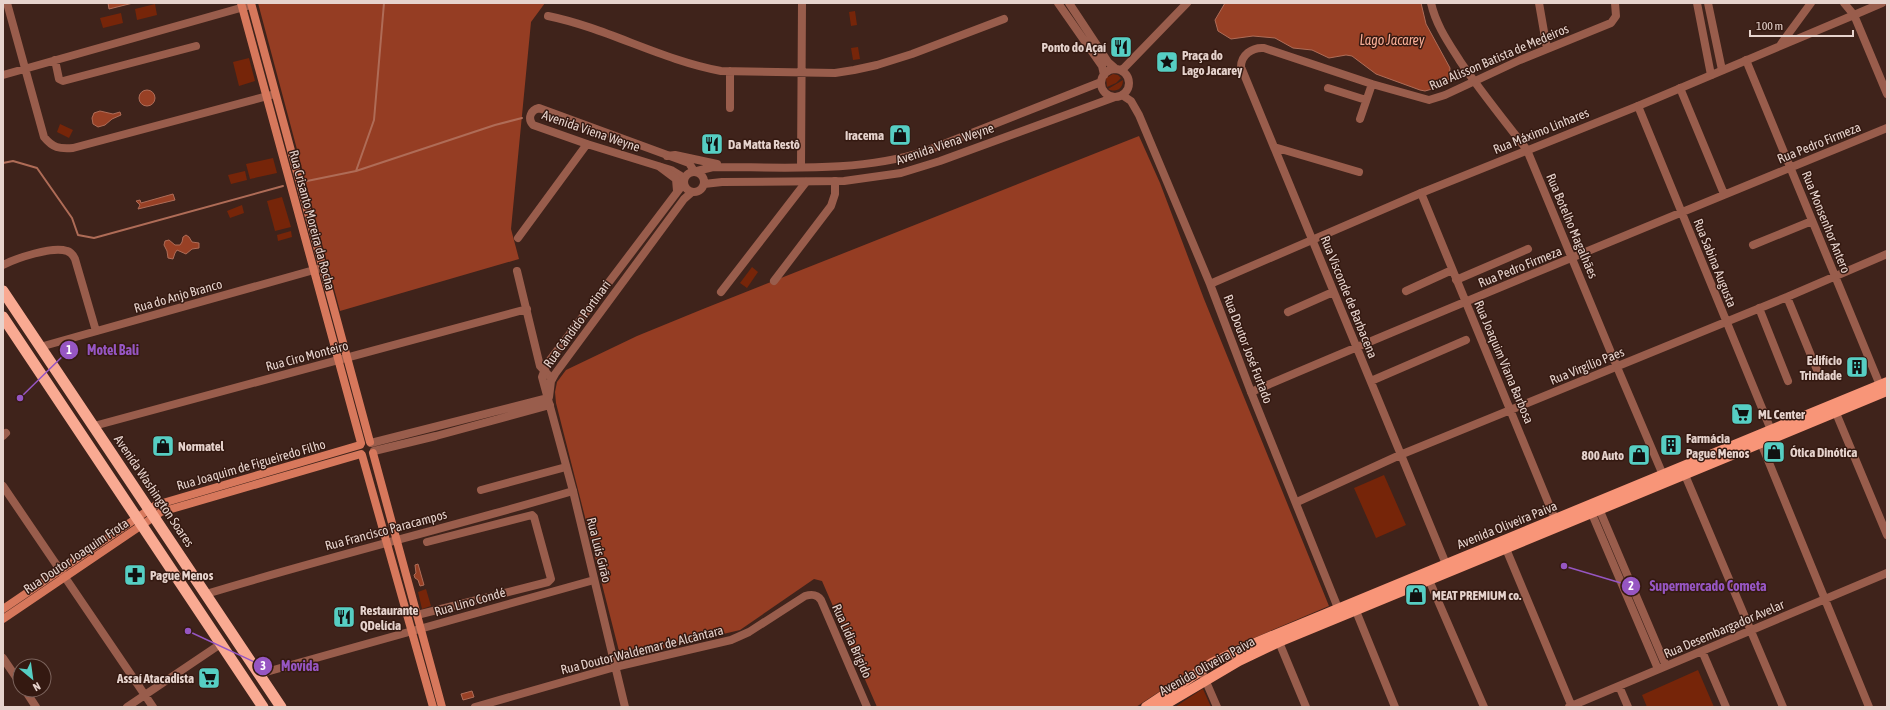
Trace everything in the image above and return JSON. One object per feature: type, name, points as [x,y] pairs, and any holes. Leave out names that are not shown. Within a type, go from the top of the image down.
[{"type":"highway","name":"Avenida Washington Soares","points":[[3,291],[281,707]]},
{"type":"highway","points":[[3,317],[263,707]]},
{"type":"main road","name":"Rua Crisanto Moreira da Rocha","points":[[251,4],[442,707]]},
{"type":"main road","name":"Rua Crisanto Moreira da Rocha","points":[[242,5],[361,444]]},
{"type":"main road","name":"Avenida Oliveira Paiva","points":[[1146,707],[1204,675],[1239,661],[1446,564],[1596,512],[1836,413],[1884,388]]},
{"type":"main road","name":"Avenida Oliveira Paiva","points":[[1162,707],[1243,648],[1340,613],[1356,611],[1429,580],[1555,519],[1772,430],[1884,388]]},
{"type":"main road","points":[[362,455],[368,456],[372,447],[366,441],[361,444],[359,450],[362,455],[386,544],[412,631],[432,707]]},
{"type":"main road","name":"Rua Joaquim de Figueiredo Filho","points":[[140,522],[152,514],[361,444]]},
{"type":"main road","name":"Rua Joaquim de Figueiredo Filho","points":[[257,480],[362,455]]},
{"type":"main road","name":"Rua Doutor Joaquim Frota","points":[[3,619],[63,574],[140,522]]},
{"type":"main road","name":"Rua Doutor Joaquim Frota","points":[[3,609],[63,574]]},
{"type":"street","points":[[7,3],[44,137],[50,144],[57,148],[73,148],[275,94]]},
{"type":"street","points":[[801,167],[803,71],[802,3]]},
{"type":"street","points":[[1058,3],[1102,66],[1105,93],[1119,96],[1127,89],[1129,82],[1126,75],[1108,62],[1069,3]]},
{"type":"street","points":[[1103,78],[1110,70],[1124,68],[1187,3]]},
{"type":"street","name":"Rua Botelho Magalhães","points":[[1431,3],[1444,36],[1474,81],[1527,150],[1663,474]]},
{"type":"street","points":[[1539,3],[1547,49]]},
{"type":"street","name":"Rua Alisson Batista de Medeiros","points":[[1259,48],[1271,50],[1372,84],[1429,100],[1446,95],[1547,49],[1611,23],[1616,16],[1615,3]]},
{"type":"street","points":[[1697,3],[1711,75]]},
{"type":"street","points":[[1708,3],[1722,70]]},
{"type":"street","points":[[1781,45],[1811,3]]},
{"type":"street","points":[[1844,3],[1854,15],[1887,94]]},
{"type":"street","name":"Rua Máximo Linhares","points":[[1210,284],[1421,192],[1638,106],[1882,3]]},
{"type":"street","points":[[3,75],[242,5],[251,4]]},
{"type":"street","points":[[548,16],[570,21],[632,44],[705,68],[730,71],[803,71],[835,73],[877,65],[1004,19]]},
{"type":"street","points":[[55,60],[59,79],[63,81],[196,46]]},
{"type":"street","name":"Rua Visconde de Barbacena","points":[[1259,48],[1245,55],[1242,60],[1241,67],[1446,564]]},
{"type":"street","name":"Rua Monsenhor Antero","points":[[1746,60],[1791,167],[1834,276],[1884,388]]},
{"type":"street","points":[[730,71],[730,108]]},
{"type":"street","name":"Avenida Viena Weyne","points":[[684,181],[676,172],[587,144],[534,125],[530,120],[530,115],[534,110],[539,108],[689,164],[696,171],[708,168],[723,167],[844,166],[897,159],[926,151],[1103,78]]},
{"type":"street","points":[[1360,119],[1372,84]]},
{"type":"street","points":[[1328,88],[1366,100]]},
{"type":"street","points":[[1680,88],[1724,194]]},
{"type":"street","name":"Avenida Viena Weyne","points":[[704,184],[722,182],[835,181],[869,178],[917,169],[1119,96]]},
{"type":"street","name":"Rua Doutor José Furtado","points":[[1119,96],[1130,101],[1139,115],[1210,284],[1251,392],[1340,613]]},
{"type":"street","name":"Rua Sabina Augusta","points":[[1638,106],[1726,322],[1772,430]]},
{"type":"street","name":"Rua Pedro Firmeza","points":[[1251,392],[1466,301],[1887,128]]},
{"type":"street","points":[[518,238],[587,144]]},
{"type":"street","points":[[1274,147],[1359,172]]},
{"type":"street","points":[[667,156],[675,155],[723,167]]},
{"type":"street","points":[[865,164],[863,170],[869,178]]},
{"type":"street","points":[[844,166],[847,174],[844,180]]},
{"type":"street","points":[[660,167],[676,179],[677,191]]},
{"type":"street","points":[[696,171],[703,176],[704,184],[700,190],[692,192],[685,187],[684,181],[689,172],[696,171]]},
{"type":"street","name":"Rua Cândido Portinari","points":[[549,402],[542,383],[543,372],[547,364],[626,261],[684,181]]},
{"type":"street","points":[[774,281],[831,206],[835,194],[835,181]]},
{"type":"street","points":[[721,292],[806,182]]},
{"type":"street","name":"Rua Cândido Portinari","points":[[549,402],[552,379],[684,199],[692,192]]},
{"type":"street","name":"Rua Joaquim Viana Barbosa","points":[[1421,192],[1555,519]]},
{"type":"street","points":[[1753,246],[1812,222]]},
{"type":"street","points":[[3,265],[16,260],[59,249],[68,251],[75,259],[96,331]]},
{"type":"street","points":[[1456,280],[1528,249]]},
{"type":"street","name":"Rua Virgílio Paes","points":[[1296,502],[1400,455],[1617,367],[1887,254]]},
{"type":"street","points":[[626,261],[634,267]]},
{"type":"street","name":"Rua do Anjo Branco","points":[[40,346],[322,268]]},
{"type":"street","points":[[1406,292],[1452,270]]},
{"type":"street","points":[[517,271],[540,366],[543,372],[552,379]]},
{"type":"street","points":[[1288,312],[1333,292]]},
{"type":"street","points":[[1786,297],[1816,370]]},
{"type":"street","points":[[1759,308],[1788,381]]},
{"type":"street","name":"Rua Ciro Monteiro","points":[[94,426],[527,309]]},
{"type":"street","points":[[1371,381],[1466,340]]},
{"type":"street","points":[[372,447],[436,436],[549,402]]},
{"type":"street","name":"Rua Luís Girão","points":[[549,402],[573,492],[625,707]]},
{"type":"street","points":[[1836,413],[1887,535]]},
{"type":"street","points":[[1761,443],[1824,600],[1870,707]]},
{"type":"street","points":[[481,490],[566,467]]},
{"type":"street","points":[[1685,475],[1783,707]]},
{"type":"street","points":[[3,486],[153,707]]},
{"type":"street","name":"Rua Francisco Paracampos","points":[[206,594],[317,561],[386,544],[573,492]]},
{"type":"street","points":[[1596,512],[1666,666]]},
{"type":"street","points":[[1596,512],[1658,669]]},
{"type":"street","points":[[417,615],[548,582],[551,579],[534,517],[531,515],[427,542]]},
{"type":"street","points":[[1504,545],[1571,707]]},
{"type":"street","name":"Rua Desembargador Avelar","points":[[1571,707],[1887,573]]},
{"type":"street","name":"Rua Lino Condé","points":[[260,674],[594,580]]},
{"type":"street","points":[[1429,580],[1484,707]]},
{"type":"street","name":"Rua Lídia Brígido","points":[[805,596],[814,595],[821,600],[868,707]]},
{"type":"street","name":"Rua Doutor Waldemar de Alcântara","points":[[475,707],[615,667],[731,640],[749,632],[805,596]]},
{"type":"street","points":[[1356,611],[1395,707]]},
{"type":"street","points":[[1279,642],[1306,707]]},
{"type":"street","points":[[127,707],[222,644]]},
{"type":"street","points":[[1702,651],[1726,707]]},
{"type":"street","points":[[3,658],[12,671]]},
{"type":"street","points":[[1204,675],[1217,707]]},
{"type":"street","points":[[1619,686],[1628,707]]},
{"type":"street","points":[[30,698],[36,707]]},
{"type":"shaded area","points":[[258,3],[545,3],[531,22],[511,229],[519,259],[340,311]]},
{"type":"shaded area","points":[[155,4],[157,15],[137,20],[135,9]]},
{"type":"shaded area","points":[[855,11],[857,25],[851,26],[849,12]]},
{"type":"shaded area","points":[[121,13],[123,23],[103,28],[100,18]]},
{"type":"shaded area","points":[[858,47],[860,59],[853,60],[851,48]]},
{"type":"shaded area","points":[[249,58],[255,81],[239,86],[233,62]]},
{"type":"shaded area","points":[[1113,74],[1118,75],[1121,78],[1116,83],[1107,87],[1106,78]]},
{"type":"shaded area","points":[[1123,80],[1120,88],[1114,91],[1108,89]]},
{"type":"shaded area","points":[[60,124],[73,130],[69,138],[57,132]]},
{"type":"shaded area","points":[[1139,136],[1160,183],[1204,299],[1329,606],[1242,643],[1186,674],[1136,707],[877,707],[822,581],[814,579],[740,630],[627,657],[620,655],[556,403],[555,392],[557,382],[566,370],[637,336],[703,309]]},
{"type":"shaded area","points":[[273,158],[277,173],[250,179],[246,164]]},
{"type":"shaded area","points":[[245,171],[247,180],[231,184],[228,175]]},
{"type":"shaded area","points":[[282,197],[291,227],[275,231],[267,201]]},
{"type":"shaded area","points":[[242,205],[244,213],[230,218],[227,211]]},
{"type":"shaded area","points":[[291,231],[292,237],[278,241],[277,235]]},
{"type":"shaded area","points":[[752,267],[758,272],[747,288],[740,283]]},
{"type":"shaded area","points":[[1384,475],[1406,525],[1376,538],[1354,488]]},
{"type":"shaded area","points":[[426,589],[431,606],[422,609],[418,592]]},
{"type":"shaded area","points":[[1698,670],[1714,707],[1647,707],[1642,695]]},
{"type":"shaded area","points":[[1203,689],[1211,707],[1175,707],[1201,690]]},
{"type":"water","points":[[108,3],[133,3],[109,9]]},
{"type":"water","name":"Lago Jacarey","points":[[1225,3],[1421,3],[1426,24],[1450,68],[1449,79],[1439,87],[1425,91],[1376,74],[1352,56],[1346,55],[1329,58],[1312,50],[1293,48],[1275,38],[1253,36],[1231,39],[1218,31],[1215,20]]},
{"type":"water","points":[[147,90],[154,95],[155,98],[150,105],[147,106],[140,101],[139,98],[144,91]]},
{"type":"water","points":[[100,111],[113,114],[120,112],[121,115],[112,119],[105,125],[98,127],[93,124],[92,118],[94,113]]},
{"type":"water","points":[[173,194],[175,200],[138,209],[140,205],[136,201],[140,200],[141,203]]},
{"type":"water","points":[[186,235],[192,242],[199,243],[199,248],[192,249],[186,254],[177,250],[173,259],[168,258],[164,245],[165,241],[169,240],[175,245],[180,245],[183,237]]},
{"type":"water","points":[[418,564],[424,585],[420,586],[414,575],[416,573],[415,565]]},
{"type":"water","points":[[472,691],[474,697],[463,700],[461,694]]},
{"type":"waterway","points":[[307,181],[356,171],[374,120],[384,3]]},
{"type":"waterway","points":[[356,171],[495,125],[522,118]]},
{"type":"waterway","points":[[3,163],[13,161],[37,168],[72,218],[78,235],[94,238],[283,186]]},
{"type":"place","name":"Ponto do Açaí","points":[[1121,47]]},
{"type":"place","name":"Praça do Lago Jacarey","points":[[1167,62]]},
{"type":"place","name":"Iracema","points":[[900,135]]},
{"type":"place","name":"Da Matta Restô","points":[[712,144]]},
{"type":"place","name":"Edifício Trindade","points":[[1857,367]]},
{"type":"place","name":"Motel Bali","points":[[20,398]]},
{"type":"place","name":"ML Center","points":[[1742,414]]},
{"type":"place","name":"Farmácia Pague Menos","points":[[1671,445]]},
{"type":"place","name":"Normatel","points":[[163,446]]},
{"type":"place","name":"Ótica Dinótica","points":[[1774,452]]},
{"type":"place","name":"800 Auto","points":[[1639,455]]},
{"type":"place","name":"Supermercado Cometa","points":[[1564,566]]},
{"type":"place","name":"Pague Menos","points":[[135,575]]},
{"type":"place","name":"MEAT PREMIUM co.","points":[[1416,595]]},
{"type":"place","name":"Restaurante QDelícia","points":[[344,617]]},
{"type":"place","name":"Movida","points":[[188,631]]},
{"type":"place","name":"Assaí Atacadista","points":[[209,678]]}]
